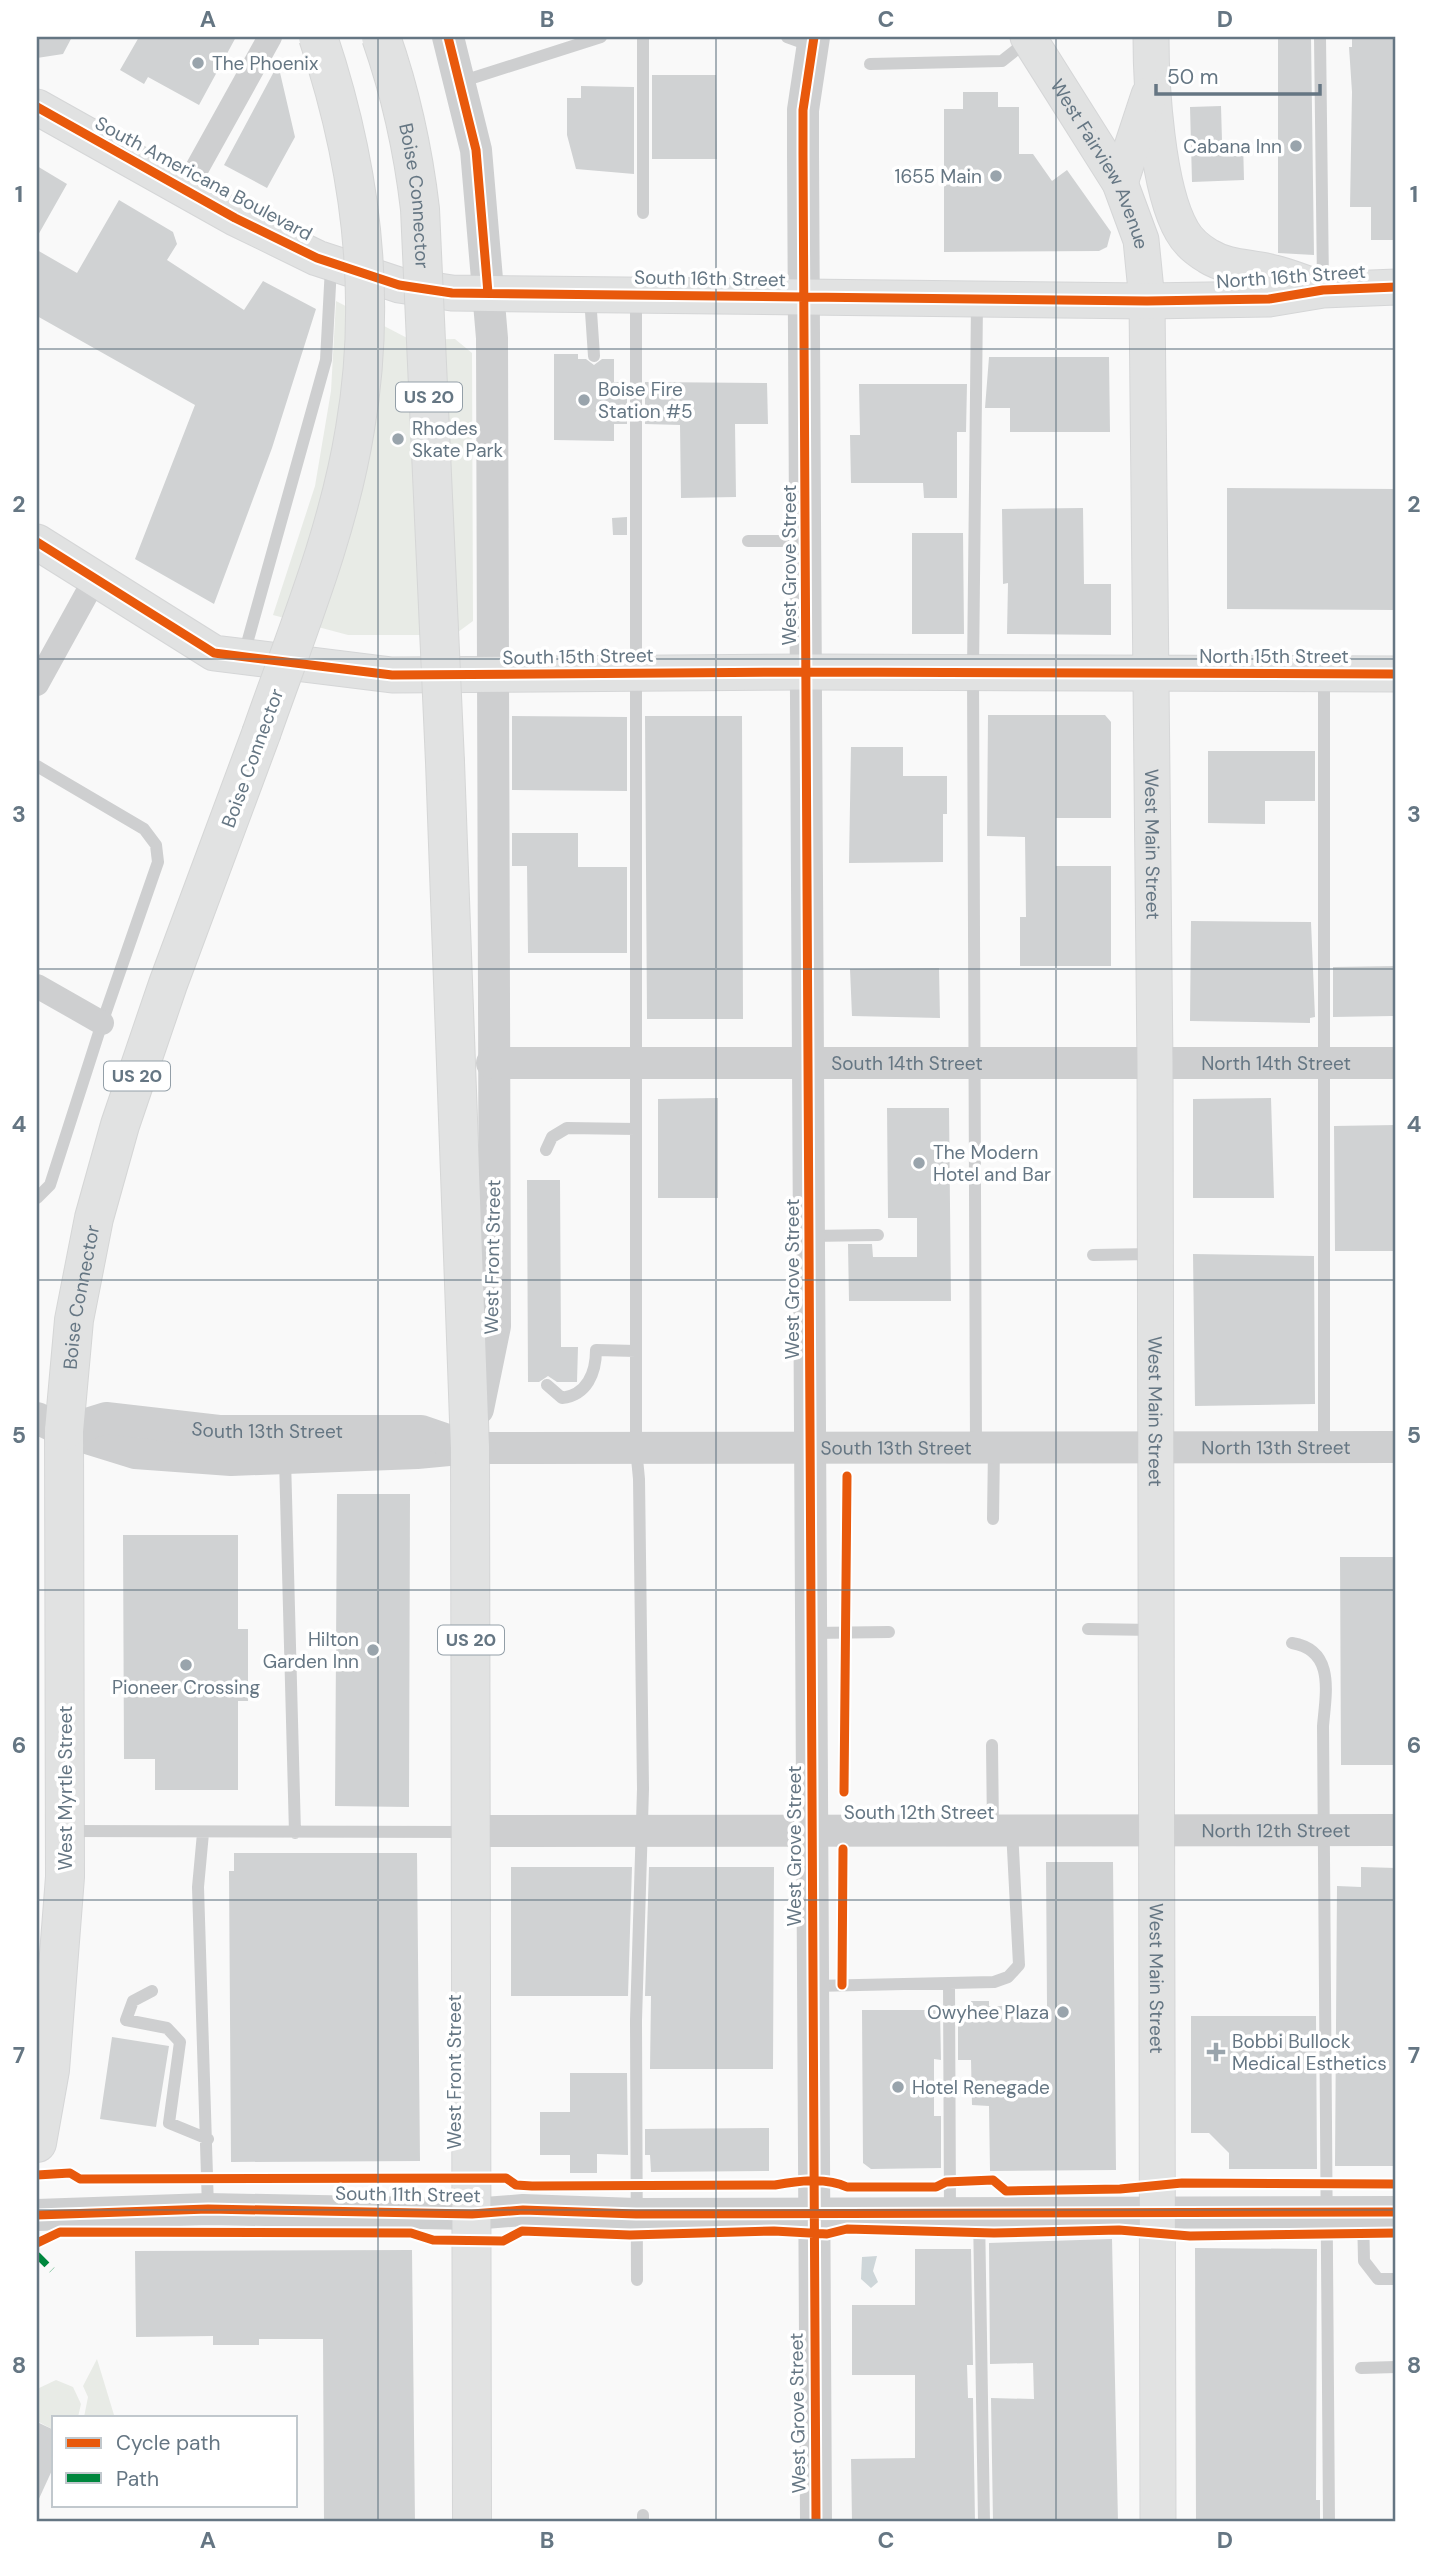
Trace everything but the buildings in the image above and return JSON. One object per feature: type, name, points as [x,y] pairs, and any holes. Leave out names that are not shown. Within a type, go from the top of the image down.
[{"type":"main road","name":"Boise Connector","points":[[50,1424],[94,1218],[120,1125],[168,984],[261,734],[336,511],[355,430],[363,372],[367,305],[363,227],[340,101],[318,37]]},
{"type":"main road","name":"Boise Connector","points":[[381,37],[397,83],[413,146],[420,209],[445,762],[470,1448]]},
{"type":"main road","points":[[1151,37],[1150,92],[1174,214],[1194,246],[1210,258],[1232,266],[1272,272],[1323,290]]},
{"type":"main road","name":"West Fairview Avenue","points":[[1029,38],[1120,183],[1141,240],[1147,301]]},
{"type":"main road","points":[[1120,183],[1150,92]]},
{"type":"main road","name":"South Americana Boulevard","points":[[38,110],[235,218],[331,263],[399,285]]},
{"type":"main road","name":"South 16th Street","points":[[399,285],[452,293],[1147,301]]},
{"type":"main road","name":"North 16th Street","points":[[1147,301],[1269,299],[1323,290],[1396,287]]},
{"type":"main road","name":"West Main Street","points":[[1147,301],[1155,1064],[1158,2522]]},
{"type":"main road","name":"South 15th Street","points":[[37,542],[214,653],[392,675],[1152,673]]},
{"type":"main road","name":"North 15th Street","points":[[1152,673],[1396,674]]},
{"type":"main road","name":"West Myrtle Street","points":[[37,2143],[50,2070],[65,1877],[50,1424]]},
{"type":"main road","name":"West Front Street","points":[[470,1448],[472,2522]]},
{"type":"street","points":[[185,190],[270,37]]},
{"type":"street","name":"West Front Street","points":[[449,37],[476,150],[492,338],[492,1063],[495,1326],[470,1448]]},
{"type":"street","name":"West Grove Street","points":[[805,40],[803,110],[816,2522]]},
{"type":"street","points":[[37,684],[96,577]]},
{"type":"street","points":[[37,986],[102,1023]]},
{"type":"street","name":"South 14th Street","points":[[492,1063],[1155,1064]]},
{"type":"street","name":"North 14th Street","points":[[1155,1064],[1396,1063]]},
{"type":"street","name":"South 13th Street","points":[[50,1424],[106,1418],[219,1431],[421,1431],[470,1448]]},
{"type":"street","name":"South 13th Street","points":[[50,1424],[135,1453],[230,1460],[285,1456],[410,1454],[470,1448],[1156,1447]]},
{"type":"street","name":"North 13th Street","points":[[1156,1447],[1396,1447]]},
{"type":"street","name":"South 12th Street","points":[[471,1832],[1156,1830]]},
{"type":"street","name":"North 12th Street","points":[[1156,1830],[1396,1830]]},
{"type":"street","name":"South 11th Street","points":[[37,2215],[208,2209],[472,2214],[523,2210],[636,2214],[1396,2212]]},
{"type":"lane","points":[[460,82],[601,37]]},
{"type":"lane","points":[[643,37],[643,214]]},
{"type":"lane","points":[[1320,37],[1323,290]]},
{"type":"lane","points":[[870,64],[1002,61],[1029,38]]},
{"type":"lane","points":[[243,657],[326,360],[331,263]]},
{"type":"lane","points":[[590,294],[594,356]]},
{"type":"lane","points":[[636,295],[636,1448],[639,1479],[643,1789],[640,1831],[637,2280]]},
{"type":"lane","points":[[977,299],[973,672],[976,1063],[985,1447],[993,1519]]},
{"type":"lane","points":[[748,541],[806,541]]},
{"type":"lane","points":[[1324,674],[1324,1447]]},
{"type":"lane","points":[[37,766],[127,816],[144,829],[156,845],[158,862],[50,1185],[37,1198]]},
{"type":"lane","points":[[546,1150],[552,1137],[567,1128],[636,1129]]},
{"type":"lane","points":[[809,1236],[878,1236]]},
{"type":"lane","points":[[1093,1255],[1155,1254]]},
{"type":"lane","points":[[547,1385],[562,1398],[571,1397],[588,1383],[596,1365],[596,1350],[636,1351]]},
{"type":"lane","points":[[285,1456],[295,1833]]},
{"type":"lane","points":[[1088,1629],[1156,1630]]},
{"type":"lane","points":[[811,1633],[889,1632]]},
{"type":"lane","points":[[1292,1643],[1305,1645],[1315,1652],[1327,1677],[1323,1726],[1329,2522]]},
{"type":"lane","points":[[812,1986],[995,1982],[1008,1977],[1019,1965],[992,1745]]},
{"type":"lane","points":[[65,1831],[471,1832]]},
{"type":"lane","points":[[202,1833],[198,1887],[208,2139],[208,2209]]},
{"type":"lane","points":[[949,1983],[984,2522]]},
{"type":"lane","points":[[152,1990],[133,2001],[126,2020],[167,2028],[180,2042],[169,2123],[208,2139]]},
{"type":"lane","points":[[1363,2212],[1364,2261],[1378,2279],[1396,2279]]},
{"type":"lane","points":[[1361,2368],[1396,2367]]},
{"type":"shaded area","name":"Rhodes Skate Park","points":[[336,301],[411,340],[455,339],[472,353],[473,621],[454,635],[348,635],[273,615],[315,486],[331,391]]},
{"type":"shaded area","points":[[877,2256],[873,2271],[878,2282],[871,2288],[861,2279],[862,2257]]},
{"type":"shaded area","points":[[97,2359],[115,2416],[84,2416],[88,2397],[83,2386]]},
{"type":"shaded area","points":[[56,2380],[73,2387],[81,2404],[78,2416],[52,2416],[52,2429],[37,2421],[37,2389]]},
{"type":"marked path","points":[[37,2255],[52,2270]]},
{"type":"cycle path","points":[[448,37],[476,150],[488,293]]},
{"type":"cycle path","points":[[814,37],[803,110],[803,154],[816,2522]]},
{"type":"cycle path","points":[[37,107],[235,218],[317,258],[399,285],[452,293],[1147,301],[1269,299],[1323,290],[1396,287]]},
{"type":"cycle path","points":[[37,542],[214,653],[392,675],[807,672],[1396,674]]},
{"type":"cycle path","points":[[844,1792],[847,1476]]},
{"type":"cycle path","points":[[842,1985],[843,1849]]},
{"type":"cycle path","points":[[37,2175],[70,2173],[80,2179],[506,2178],[516,2185],[532,2186],[775,2185],[811,2181],[830,2182],[847,2187],[936,2187],[946,2182],[993,2180],[1006,2191],[1120,2189],[1182,2183],[1396,2184]]},
{"type":"cycle path","points":[[37,2215],[208,2209],[472,2214],[523,2210],[636,2214],[1396,2212]]},
{"type":"cycle path","points":[[37,2243],[60,2232],[411,2233],[433,2240],[503,2241],[522,2231],[630,2235],[774,2231],[827,2234],[847,2229],[994,2233],[1119,2230],[1190,2236],[1396,2233]]},
{"type":"place","name":"The Phoenix","points":[[198,63]]},
{"type":"place","name":"Cabana Inn","points":[[1296,146]]},
{"type":"place","name":"1655 Main","points":[[996,176]]},
{"type":"place","name":"Boise Fire Station #5","points":[[584,400]]},
{"type":"place","name":"Rhodes Skate Park","points":[[398,439]]},
{"type":"place","name":"The Modern Hotel and Bar","points":[[919,1163]]},
{"type":"place","name":"Hilton Garden Inn","points":[[373,1650]]},
{"type":"place","name":"Pioneer Crossing","points":[[186,1665]]},
{"type":"place","name":"Owyhee Plaza","points":[[1063,2012]]},
{"type":"place","name":"Bobbi Bullock Medical Esthetics","points":[[1216,2052]]},
{"type":"place","name":"Hotel Renegade","points":[[898,2087]]}]
